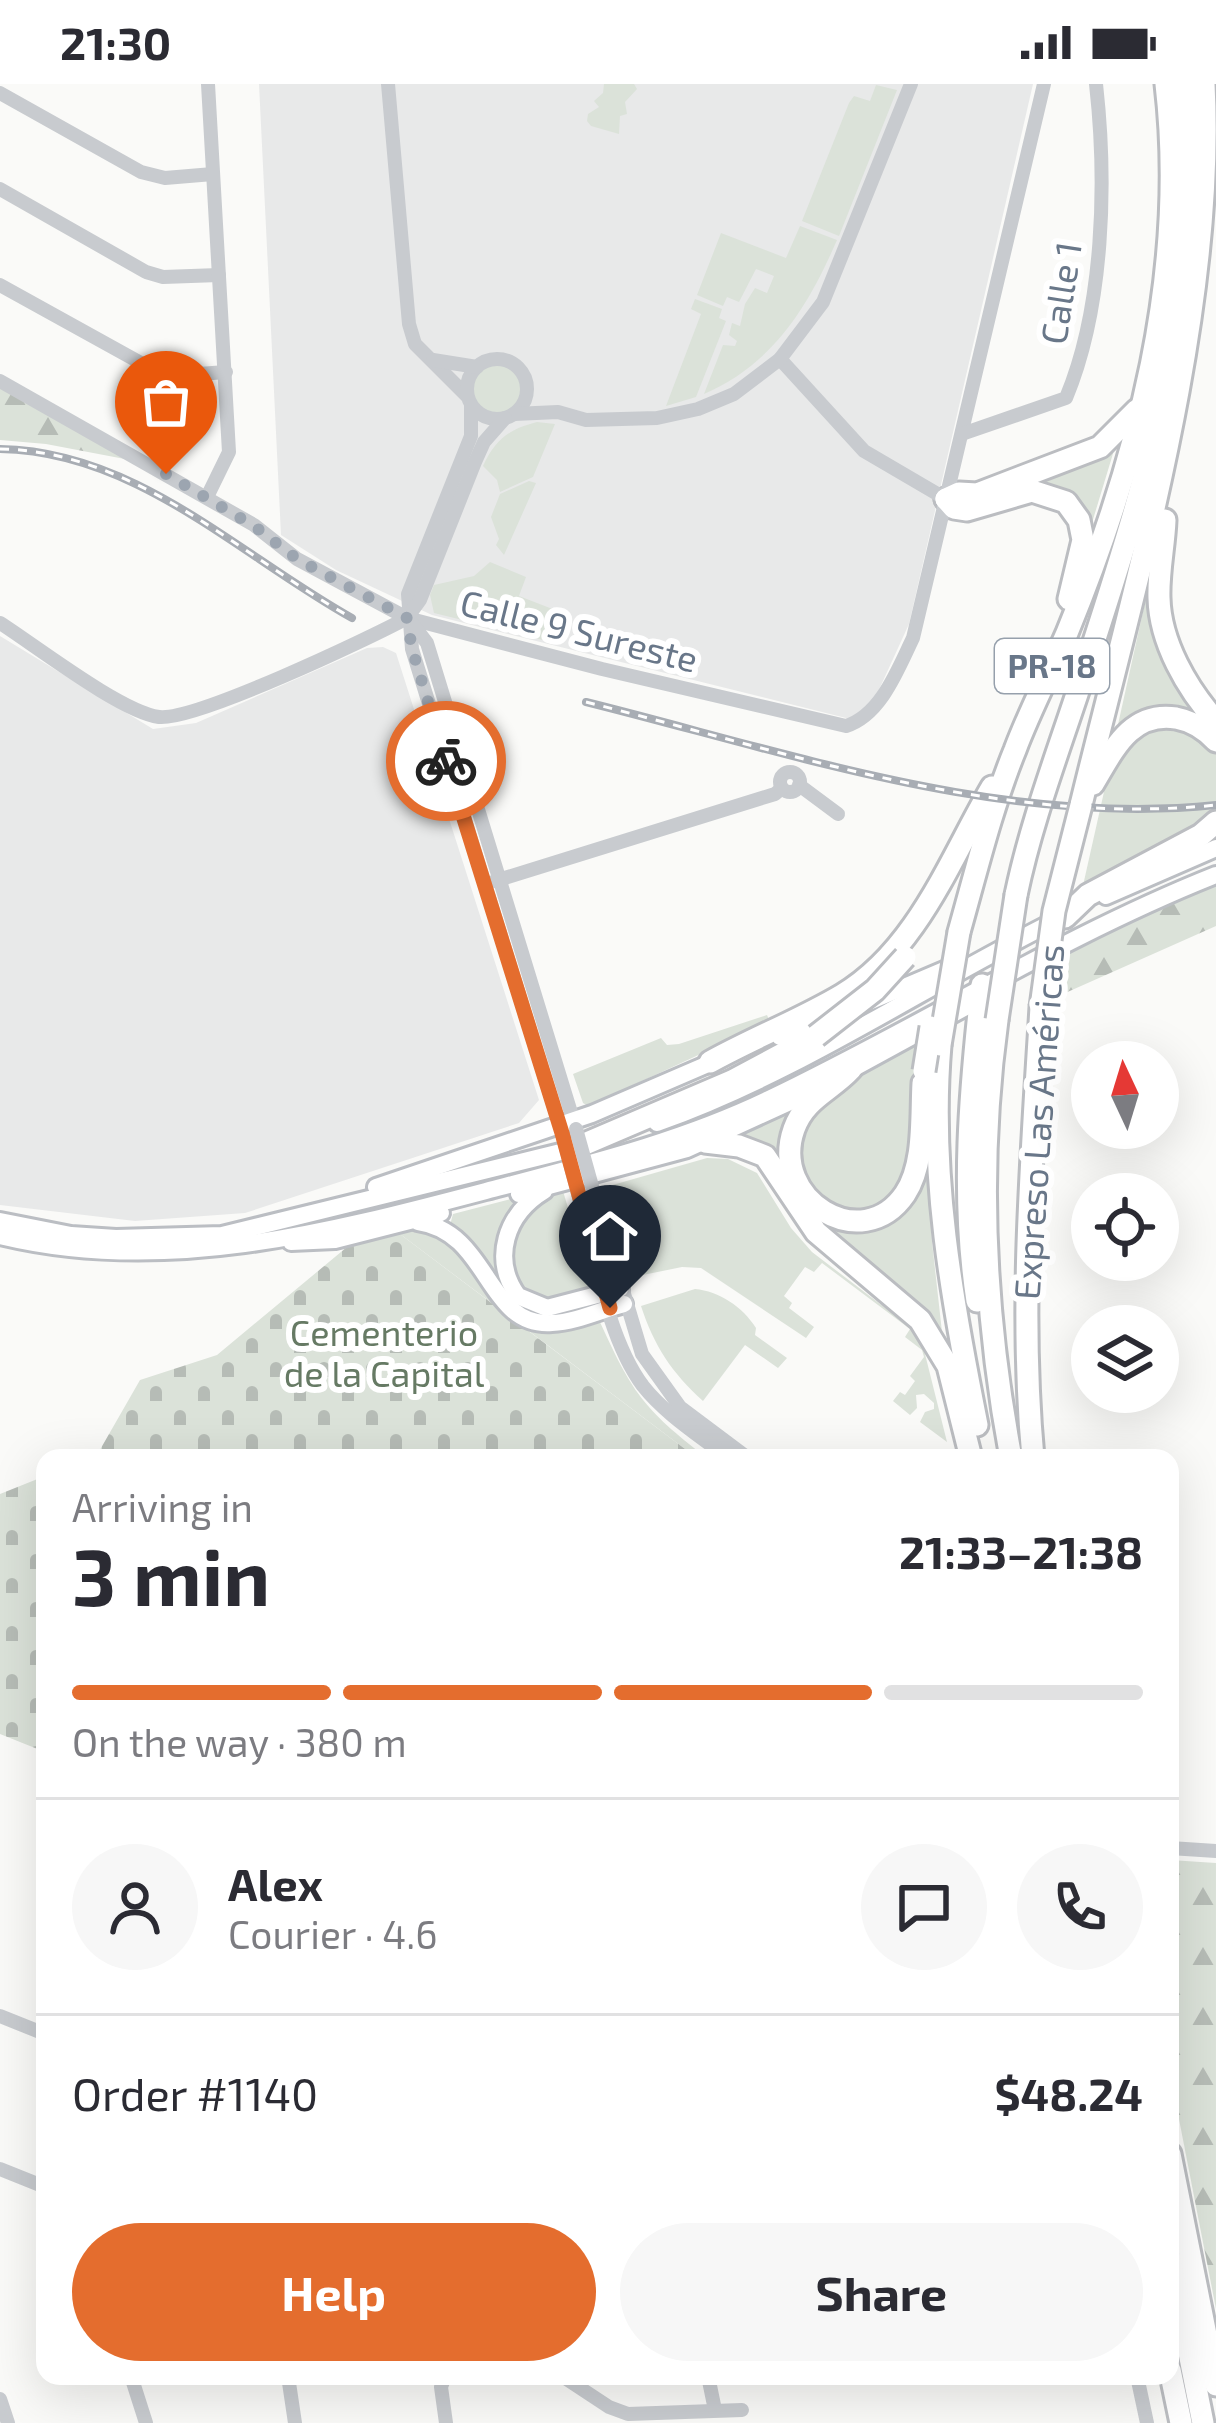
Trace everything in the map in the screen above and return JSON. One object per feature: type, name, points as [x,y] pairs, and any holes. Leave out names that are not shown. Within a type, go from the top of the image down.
[{"type":"highway","name":"Expreso Las Américas","points":[[981,1449],[944,1240],[937,1123],[946,994],[958,932],[1014,751],[1108,527],[1144,400],[1172,219],[1174,168],[1166,84]]},
{"type":"highway","points":[[1009,1449],[988,1289],[988,1105],[997,1021],[1016,896],[1043,789],[1142,488],[1177,338],[1190,220],[1184,84]]},
{"type":"highway","name":"Expreso Las Américas","points":[[1033,1449],[1027,1316],[1041,1006],[1054,910],[1183,399],[1206,251],[1209,133],[1204,84]]},
{"type":"highway","points":[[1066,634],[1070,588],[1083,540],[1072,508],[1055,496],[1032,491],[967,510],[954,508],[946,499],[959,493],[977,494],[1100,447],[1144,400]]},
{"type":"highway","points":[[1162,491],[1162,617],[1187,681],[1216,721]]},
{"type":"highway","points":[[1081,805],[1121,738],[1142,722],[1181,719],[1216,741]]},
{"type":"highway","points":[[710,1062],[845,994],[881,963],[926,907],[1014,751]]},
{"type":"highway","points":[[569,1131],[732,1081],[816,1036],[874,990],[904,957],[941,897],[982,805]]},
{"type":"highway","points":[[1065,917],[1088,895],[1190,842],[1216,822]]},
{"type":"highway","points":[[981,992],[969,1112],[968,1216],[977,1304],[1000,1395]]},
{"type":"highway","points":[[851,1070],[815,1096],[802,1112],[789,1152],[795,1183],[809,1201],[835,1217],[859,1220],[887,1212],[909,1187],[918,1156],[932,1024],[946,994]]},
{"type":"highway","points":[[705,1142],[739,1146],[765,1156],[816,1232],[920,1320],[948,1366],[969,1449]]},
{"type":"highway","points":[[1179,2199],[1216,2385]]},
{"type":"highway","points":[[1179,2303],[1203,2423]]},
{"type":"highway","points":[[1173,2385],[1181,2423]]},
{"type":"main road","points":[[275,1231],[330,1200],[423,1173],[569,1131],[706,1106],[783,1070],[991,953],[1216,848]]},
{"type":"main road","points":[[615,1298],[536,1307],[518,1296],[508,1280],[504,1252],[507,1233],[529,1201],[579,1189],[791,1104],[1037,957],[1216,875]]},
{"type":"main road","points":[[0,1236],[75,1250],[137,1254],[231,1249],[569,1131],[710,1062],[991,953]]},
{"type":"main road","points":[[0,1221],[71,1235],[150,1240],[275,1231],[470,1195],[683,1134],[772,1098],[981,992]]},
{"type":"main road","points":[[275,1231],[305,1244],[335,1240],[579,1189]]},
{"type":"main road","points":[[411,1221],[436,1224],[454,1233],[502,1300],[530,1321],[552,1323],[615,1298]]},
{"type":"street","points":[[207,497],[229,452],[208,84]]},
{"type":"street","points":[[388,84],[409,324],[415,344],[490,418],[558,412],[586,420],[657,418],[698,409],[734,394],[780,359],[823,302],[911,84]]},
{"type":"street","points":[[780,359],[864,451],[946,499],[1044,84]]},
{"type":"street","name":"Calle 1","points":[[962,434],[1066,398],[1081,363],[1101,229],[1096,84]]},
{"type":"street","points":[[0,93],[141,172],[165,178],[213,174]]},
{"type":"street","points":[[0,189],[146,272],[163,277],[219,275]]},
{"type":"street","points":[[0,285],[144,367],[172,376],[226,373]]},
{"type":"street","points":[[433,359],[477,367],[495,360],[508,362],[558,412]]},
{"type":"street","points":[[477,367],[467,383],[470,436],[408,595],[407,618],[412,649],[484,885],[569,1131]]},
{"type":"street","points":[[0,623],[109,693],[158,717],[177,716],[263,683],[407,618],[420,600],[484,442],[525,399],[525,380]]},
{"type":"street","name":"Calle 9 Sureste","points":[[0,381],[207,497],[297,559],[407,618],[846,726],[859,722],[890,687],[913,638],[946,499]]},
{"type":"street","points":[[407,618],[428,643],[500,880],[569,1131],[579,1189],[643,1385],[668,1412],[716,1449]]},
{"type":"street","points":[[484,885],[775,794],[782,788],[780,779],[789,772],[838,814]]},
{"type":"street","points":[[615,1298],[659,1381],[680,1407],[736,1449]]},
{"type":"street","points":[[1179,1848],[1216,1851]]},
{"type":"street","points":[[0,2016],[36,2030]]},
{"type":"street","points":[[0,2169],[36,2183]]},
{"type":"street","points":[[134,2385],[146,2423]]},
{"type":"street","points":[[289,2385],[295,2423]]},
{"type":"street","points":[[442,2385],[446,2423]]},
{"type":"street","points":[[576,2385],[628,2414],[742,2410]]},
{"type":"street","points":[[710,2385],[715,2410]]},
{"type":"street","points":[[1139,2385],[1147,2423]]},
{"type":"street","points":[[0,2398],[8,2423]]},
{"type":"shaded area","points":[[259,84],[1033,84],[909,624],[877,694],[854,720],[432,615],[336,570],[281,535]]},
{"type":"shaded area","points":[[0,636],[153,729],[196,723],[367,648],[383,647],[396,653],[539,1100],[519,1123],[245,1213],[135,1221],[0,1205]]},
{"type":"green space","points":[[604,84],[634,84],[637,89],[625,102],[627,114],[620,116],[619,134],[587,121],[588,114],[599,107],[594,101],[603,93]]},
{"type":"green space","points":[[876,85],[897,90],[839,236],[802,221],[849,103],[854,96],[870,101]]},
{"type":"green space","points":[[800,226],[837,240],[814,288],[769,350],[704,394],[723,345],[735,346],[737,341],[729,335],[732,323],[740,326],[755,288],[767,293],[774,276],[756,269],[739,302],[727,297],[723,306],[697,295],[721,233],[786,258]]},
{"type":"green space","points":[[695,299],[722,309],[719,318],[726,321],[696,397],[666,406],[701,314],[691,309]]},
{"type":"green space","points":[[497,364],[515,371],[522,389],[515,407],[497,414],[479,407],[472,389],[479,371]]},
{"type":"green space","points":[[0,386],[130,460],[0,440]]},
{"type":"green space","points":[[537,422],[555,424],[533,477],[500,492],[497,480],[483,466],[504,437]]},
{"type":"green space","points":[[1115,447],[1088,536],[1087,527],[1026,485]]},
{"type":"green space","points":[[529,481],[536,483],[504,555],[496,545],[499,539],[491,517],[500,494]]},
{"type":"green space","points":[[490,562],[526,577],[519,596],[555,610],[543,640],[434,613],[430,595],[434,585],[474,576]]},
{"type":"green space","points":[[1148,589],[1153,589],[1204,713],[1117,729]]},
{"type":"green space","points":[[1180,725],[1216,751],[1216,816],[1082,890],[1108,774],[1139,730]]},
{"type":"green space","points":[[1216,883],[1216,926],[1063,994],[1069,949]]},
{"type":"green space","points":[[767,1015],[770,1022],[588,1106],[583,1103],[573,1074],[661,1038],[667,1045],[679,1044]]},
{"type":"green space","points":[[919,1041],[914,1139],[898,1186],[884,1202],[865,1211],[831,1206],[815,1191],[796,1160],[804,1123],[839,1087]]},
{"type":"green space","points":[[803,1102],[793,1124],[802,1197],[876,1221],[928,1152],[943,1341],[820,1232],[793,1197],[729,1135]]},
{"type":"green space","points":[[707,1158],[728,1159],[757,1173],[812,1252],[909,1326],[924,1350],[947,1442],[920,1422],[925,1412],[934,1409],[924,1394],[916,1395],[917,1408],[910,1415],[893,1401],[900,1392],[905,1395],[915,1381],[910,1376],[924,1357],[905,1337],[910,1329],[822,1263],[814,1272],[805,1267],[784,1296],[792,1303],[789,1308],[814,1327],[806,1338],[701,1268],[633,1277],[609,1186]]},
{"type":"green space","points":[[563,1191],[592,1289],[564,1301],[532,1298],[514,1268],[514,1236],[531,1208]]},
{"type":"green space","points":[[522,1196],[504,1225],[498,1247],[517,1300],[588,1305],[590,1310],[557,1316],[534,1314],[517,1306],[470,1241],[450,1225],[453,1214]]},
{"type":"green space","points":[[422,1230],[447,1239],[497,1307],[396,1231]]},
{"type":"green space","name":"Cementerio de la Capital","points":[[396,1231],[685,1449],[100,1449],[140,1380],[217,1355],[353,1242]]},
{"type":"green space","points":[[695,1289],[737,1307],[751,1320],[755,1335],[787,1358],[778,1368],[745,1345],[703,1401],[665,1358],[641,1306]]},
{"type":"green space","points":[[599,1320],[641,1397],[696,1449],[685,1449],[517,1322]]},
{"type":"green space","points":[[36,1480],[36,1748],[0,1734],[0,1494]]},
{"type":"green space","points":[[1179,1861],[1216,1863],[1216,2309],[1179,2119]]},
{"type":"railway","points":[[0,449],[50,454],[141,487],[352,618]]},
{"type":"railway","points":[[586,702],[819,763],[977,796],[1136,809],[1216,805]]},
{"type":"way so far","points":[[166,474],[254,526],[297,559],[407,618],[446,761]]},
{"type":"route","points":[[446,761],[562,1133],[610,1308]]}]
